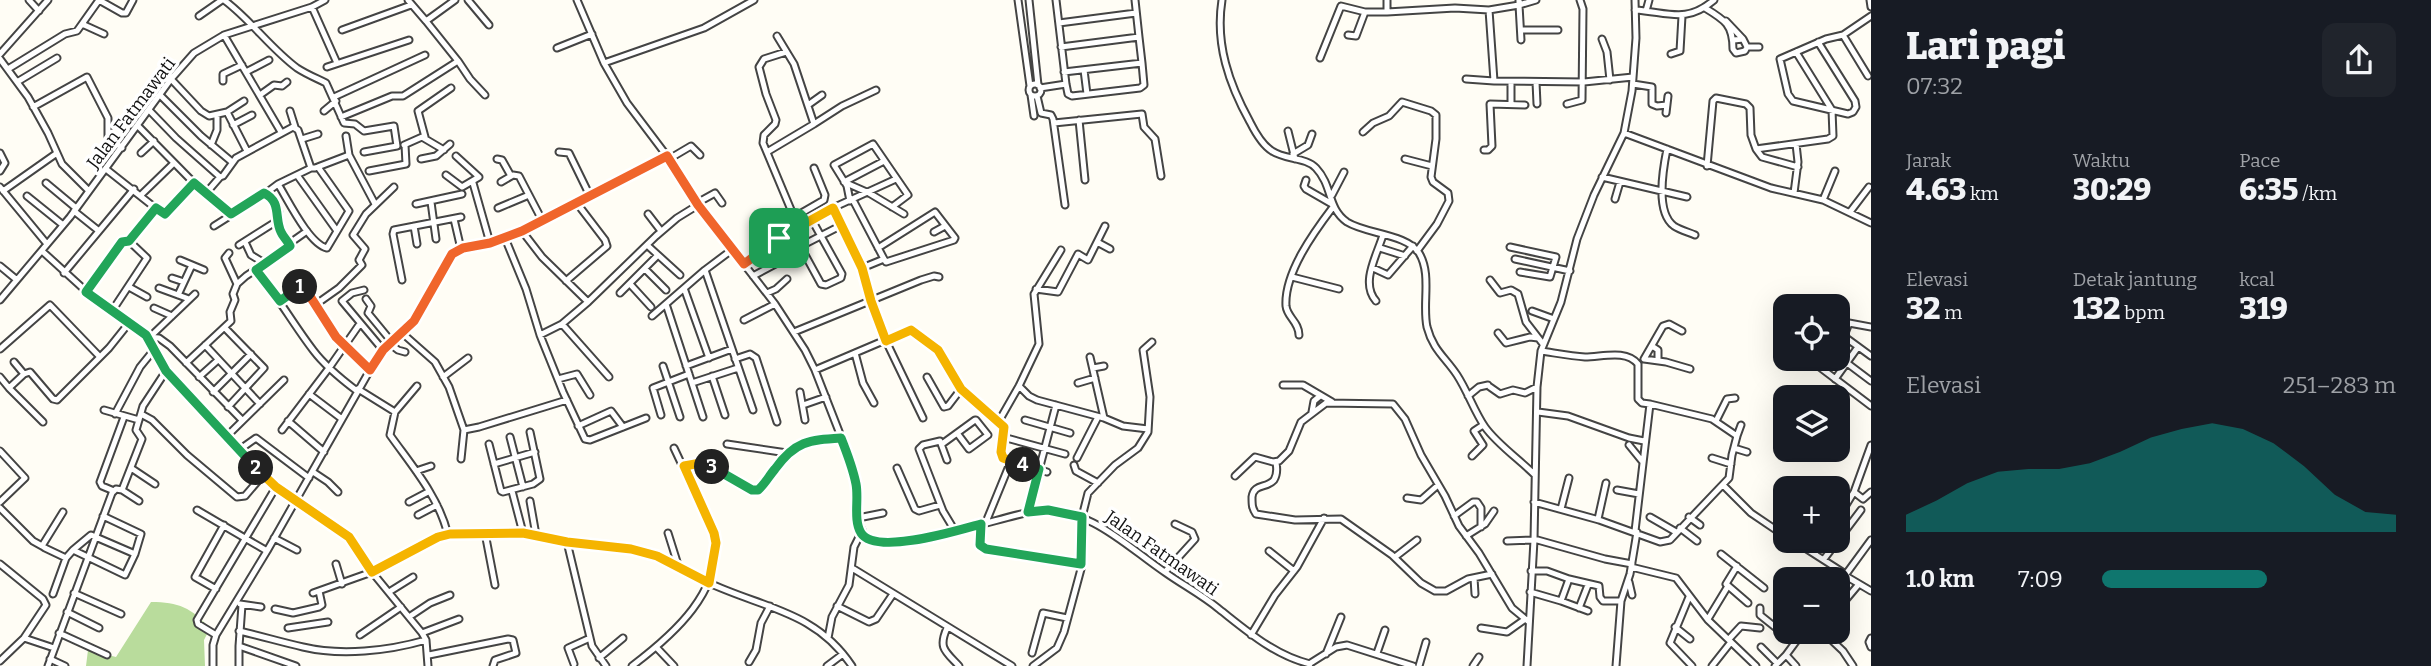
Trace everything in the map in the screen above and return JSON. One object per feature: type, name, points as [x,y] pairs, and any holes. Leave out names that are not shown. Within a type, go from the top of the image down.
[{"type":"street","points":[[29,0],[39,11]]},
{"type":"street","points":[[48,0],[0,56],[33,107],[62,164],[89,191]]},
{"type":"street","points":[[8,69],[65,34],[77,31],[99,0],[122,13],[128,11],[133,0]]},
{"type":"street","name":"Jalan Fatmawati","points":[[0,300],[75,210],[171,79],[194,53],[224,35],[312,7],[325,0]]},
{"type":"street","points":[[468,0],[489,25]]},
{"type":"street","points":[[577,0],[604,63],[627,103],[668,158],[697,204],[794,332],[826,397],[856,485],[861,533],[854,547],[849,585],[837,606],[828,638]]},
{"type":"street","points":[[604,63],[704,28],[754,0]]},
{"type":"street","points":[[1018,0],[1030,86],[1040,112],[1051,115],[1054,123],[1065,205]]},
{"type":"street","points":[[1029,0],[1040,92],[1034,95]]},
{"type":"street","points":[[1056,0],[1064,72],[1070,96],[1142,87],[1144,83],[1135,0]]},
{"type":"street","points":[[1222,0],[1221,46],[1233,89],[1255,131],[1275,153],[1294,156],[1315,167],[1332,195]]},
{"type":"street","points":[[1387,0],[1387,12]]},
{"type":"street","points":[[1320,58],[1341,6],[1365,12],[1455,8],[1489,10],[1536,0]]},
{"type":"street","points":[[1567,104],[1582,101],[1583,9],[1580,0]]},
{"type":"street","points":[[1527,666],[1526,621],[1534,540],[1537,387],[1542,348],[1570,271],[1577,239],[1602,177],[1624,133],[1633,80],[1635,0]]},
{"type":"street","points":[[1646,11],[1649,0]]},
{"type":"street","points":[[1635,10],[1682,16],[1694,14],[1714,0]]},
{"type":"street","points":[[1870,0],[1871,7]]},
{"type":"street","points":[[199,16],[227,1],[296,67],[326,83],[344,123],[355,124],[364,131],[393,124],[397,146]]},
{"type":"street","points":[[426,21],[452,1]]},
{"type":"street","points":[[1519,2],[1521,40]]},
{"type":"street","points":[[342,30],[410,3],[485,95]]},
{"type":"street","points":[[312,7],[337,63]]},
{"type":"street","points":[[1705,8],[1726,21],[1747,47]]},
{"type":"street","points":[[1489,10],[1494,81]]},
{"type":"street","points":[[1348,35],[1357,35],[1365,12]]},
{"type":"street","points":[[1059,23],[1136,13]]},
{"type":"street","points":[[1671,54],[1680,51],[1682,16]]},
{"type":"street","points":[[1818,42],[1856,104],[1850,114],[1796,102],[1789,97],[1779,61],[1818,42],[1843,35],[1871,16]]},
{"type":"street","points":[[1022,19],[1031,18]]},
{"type":"street","points":[[1726,21],[1736,53],[1745,51],[1747,47]]},
{"type":"street","points":[[82,24],[104,34]]},
{"type":"street","points":[[1521,30],[1558,30]]},
{"type":"street","points":[[557,48],[592,34]]},
{"type":"street","points":[[224,35],[281,132]]},
{"type":"street","points":[[1843,35],[1868,76]]},
{"type":"street","points":[[777,36],[794,64],[814,124]]},
{"type":"street","points":[[1061,47],[1139,37]]},
{"type":"street","points":[[1602,39],[1607,52],[1610,80]]},
{"type":"street","points":[[1734,40],[1743,39]]},
{"type":"street","points":[[327,66],[409,40]]},
{"type":"street","points":[[1747,47],[1759,47]]},
{"type":"street","points":[[786,52],[764,59],[759,64],[776,120],[763,137],[794,218]]},
{"type":"street","points":[[1756,149],[1832,138],[1832,110],[1796,52]]},
{"type":"street","points":[[324,111],[335,99],[425,55]]},
{"type":"street","points":[[18,82],[57,58]]},
{"type":"street","points":[[246,72],[269,60]]},
{"type":"street","points":[[341,117],[391,96],[403,96],[458,61]]},
{"type":"street","points":[[1064,72],[1142,63]]},
{"type":"street","points":[[223,81],[223,74],[242,65]]},
{"type":"street","points":[[1084,70],[1087,94]]},
{"type":"street","points":[[33,107],[87,78],[108,118],[107,137],[122,148]]},
{"type":"street","points":[[171,79],[206,115],[227,112],[244,101]]},
{"type":"street","points":[[1466,79],[1511,83],[1633,80],[1652,88],[1653,104],[1667,105]]},
{"type":"street","points":[[260,95],[274,85],[282,86],[286,82]]},
{"type":"street","points":[[1536,82],[1537,104]]},
{"type":"street","points":[[1511,83],[1511,104]]},
{"type":"street","points":[[1030,86],[1066,85]]},
{"type":"street","points":[[444,150],[425,137],[418,111],[451,88]]},
{"type":"street","points":[[767,152],[842,106],[876,90]]},
{"type":"street","points":[[160,94],[232,162]]},
{"type":"street","points":[[808,105],[822,95]]},
{"type":"street","points":[[1034,95],[1034,116]]},
{"type":"street","points":[[1666,113],[1668,96]]},
{"type":"street","points":[[1707,166],[1713,100],[1716,98],[1746,104],[1750,108],[1751,135],[1762,157],[1798,167]]},
{"type":"street","points":[[1363,132],[1373,123],[1390,116],[1402,102],[1432,111],[1436,118],[1432,180],[1448,193],[1450,201],[1437,224],[1388,275],[1373,268]]},
{"type":"street","points":[[1484,150],[1492,146],[1490,106],[1525,105]]},
{"type":"street","points":[[149,110],[185,147],[220,177]]},
{"type":"street","points":[[278,184],[307,231],[327,248],[349,211],[314,168],[290,111]]},
{"type":"street","points":[[227,112],[247,151]]},
{"type":"street","points":[[1054,123],[1142,114],[1144,127],[1155,139],[1161,176]]},
{"type":"street","points":[[211,145],[217,130],[217,115]]},
{"type":"street","points":[[233,125],[253,115]]},
{"type":"street","points":[[1079,120],[1085,180]]},
{"type":"street","points":[[138,126],[194,183],[231,214]]},
{"type":"street","points":[[207,192],[232,162],[281,132],[295,127]]},
{"type":"street","points":[[1288,131],[1294,156]]},
{"type":"street","points":[[1624,133],[1771,188],[1823,200],[1871,223]]},
{"type":"street","points":[[302,139],[318,134]]},
{"type":"street","points":[[1294,156],[1306,147],[1312,134]]},
{"type":"street","points":[[346,136],[349,155],[375,204]]},
{"type":"street","points":[[364,152],[405,145],[425,137]]},
{"type":"street","points":[[141,153],[154,141]]},
{"type":"street","points":[[878,248],[935,212],[955,238],[886,262],[884,259],[851,200],[835,164],[871,144],[875,146],[908,197],[892,207]]},
{"type":"street","points":[[1794,193],[1798,167],[1796,144]]},
{"type":"street","points":[[369,171],[407,164],[405,145]]},
{"type":"street","points":[[421,159],[436,156],[450,145]]},
{"type":"street","points":[[213,666],[216,635],[239,604],[358,390],[383,350],[414,321],[445,262],[452,254],[522,231],[691,146],[700,155]]},
{"type":"street","points":[[1667,149],[1662,193],[1667,218],[1671,223],[1695,235]]},
{"type":"street","points":[[559,152],[569,153],[590,196]]},
{"type":"street","points":[[0,153],[5,165],[0,170]]},
{"type":"street","points":[[47,244],[2,189],[57,153]]},
{"type":"street","points":[[214,226],[278,184],[349,155]]},
{"type":"street","points":[[446,175],[462,187],[473,183],[479,175],[456,156]]},
{"type":"street","points":[[497,159],[502,160],[511,176]]},
{"type":"street","points":[[1405,159],[1432,166]]},
{"type":"street","points":[[844,182],[884,161]]},
{"type":"street","points":[[141,195],[174,163]]},
{"type":"street","points":[[779,238],[778,227],[824,200],[825,195],[814,168]]},
{"type":"street","points":[[106,169],[165,214],[194,183]]},
{"type":"street","points":[[1823,200],[1835,170]]},
{"type":"street","points":[[1298,335],[1298,327],[1286,305],[1292,277],[1301,256],[1332,205],[1332,195],[1344,172]]},
{"type":"street","points":[[297,175],[337,232]]},
{"type":"street","points":[[501,182],[511,176],[520,177],[542,220]]},
{"type":"street","points":[[1602,177],[1687,197]]},
{"type":"street","points":[[744,264],[779,238],[833,208],[896,179]]},
{"type":"street","points":[[1307,180],[1304,186],[1332,205],[1349,223],[1415,248],[1424,270],[1426,323],[1431,340],[1456,374],[1483,425],[1535,475]]},
{"type":"street","points":[[844,182],[904,214]]},
{"type":"street","points":[[1615,199],[1620,182]]},
{"type":"street","points":[[46,183],[99,231]]},
{"type":"street","points":[[473,183],[490,243]]},
{"type":"street","points":[[315,305],[340,288],[362,265],[359,260],[365,249],[354,235],[366,214],[394,187]]},
{"type":"street","points":[[1850,212],[1869,187]]},
{"type":"street","points":[[64,273],[134,189]]},
{"type":"street","points":[[266,193],[279,212],[277,221],[281,233],[290,243]]},
{"type":"street","points":[[540,335],[562,324],[661,231],[697,204],[715,193],[722,203]]},
{"type":"street","points":[[416,204],[462,194]]},
{"type":"street","points":[[498,208],[529,195]]},
{"type":"street","points":[[27,196],[63,225]]},
{"type":"street","points":[[431,202],[436,239]]},
{"type":"street","points":[[566,281],[607,246],[576,202]]},
{"type":"street","points":[[86,292],[122,242],[129,241],[156,208]]},
{"type":"street","points":[[833,208],[862,268],[886,341],[923,418]]},
{"type":"street","points":[[648,214],[661,231]]},
{"type":"street","points":[[402,280],[393,232],[457,218],[461,249]]},
{"type":"street","points":[[792,231],[823,285],[841,278],[842,274],[812,220]]},
{"type":"street","points":[[265,264],[250,255],[242,243],[277,221]]},
{"type":"street","points":[[801,246],[842,225]]},
{"type":"street","points":[[414,226],[416,244]]},
{"type":"street","points":[[934,232],[945,226]]},
{"type":"street","points":[[1036,289],[1058,292],[1078,254],[1088,260],[1105,226]]},
{"type":"street","points":[[186,363],[232,319],[230,312],[235,303],[233,294],[237,284],[307,231]]},
{"type":"street","points":[[522,231],[542,257],[588,302]]},
{"type":"street","points":[[1377,301],[1370,292],[1369,278],[1383,235]]},
{"type":"street","points":[[505,238],[526,289],[540,335],[584,438],[588,440],[646,418]]},
{"type":"street","points":[[111,311],[146,258],[129,241]]},
{"type":"street","points":[[1097,242],[1110,249]]},
{"type":"street","points":[[647,245],[680,275]]},
{"type":"street","points":[[1510,247],[1555,256],[1550,277],[1520,272]]},
{"type":"street","points":[[1380,248],[1405,256]]},
{"type":"street","points":[[652,316],[733,249]]},
{"type":"street","points":[[999,421],[1039,344],[1034,300],[1036,289],[1061,250]]},
{"type":"street","points":[[42,251],[64,273],[111,311],[149,337],[159,338],[242,420]]},
{"type":"street","points":[[229,253],[225,258],[237,284]]},
{"type":"street","points":[[620,293],[658,255]]},
{"type":"street","points":[[862,268],[884,259]]},
{"type":"street","points":[[1514,259],[1571,263]]},
{"type":"street","points":[[180,260],[204,270]]},
{"type":"street","points":[[753,276],[781,261]]},
{"type":"street","points":[[1555,263],[1570,271]]},
{"type":"street","points":[[0,265],[17,280]]},
{"type":"street","points":[[178,295],[192,265]]},
{"type":"street","points":[[645,269],[666,290]]},
{"type":"street","points":[[256,270],[329,368],[358,390],[395,412]]},
{"type":"street","points":[[705,270],[753,410]]},
{"type":"street","points":[[794,332],[930,276],[939,277]]},
{"type":"street","points":[[1292,277],[1339,289]]},
{"type":"street","points":[[172,278],[184,282]]},
{"type":"street","points":[[767,293],[787,279]]},
{"type":"street","points":[[1490,280],[1500,293],[1511,290],[1518,293],[1526,322],[1542,348]]},
{"type":"street","points":[[630,284],[652,307]]},
{"type":"street","points":[[280,301],[302,286],[329,329],[370,370]]},
{"type":"street","points":[[129,287],[147,298]]},
{"type":"street","points":[[159,288],[190,299]]},
{"type":"street","points":[[684,288],[709,358]]},
{"type":"street","points":[[364,290],[352,293],[342,301],[383,350]]},
{"type":"street","points":[[149,337],[195,294]]},
{"type":"street","points":[[366,299],[374,304],[368,313],[390,342],[398,350],[405,352]]},
{"type":"street","points":[[666,304],[703,416]]},
{"type":"street","points":[[744,320],[775,304]]},
{"type":"street","points":[[0,349],[50,305],[100,357]]},
{"type":"street","points":[[154,308],[172,316]]},
{"type":"street","points":[[1532,311],[1554,319]]},
{"type":"street","points":[[1673,326],[1678,320]]},
{"type":"street","points":[[9,388],[30,372],[57,400],[129,323]]},
{"type":"street","points":[[1850,323],[1871,327]]},
{"type":"street","points":[[282,430],[345,347],[359,324]]},
{"type":"street","points":[[562,324],[609,377]]},
{"type":"street","points":[[1644,359],[1654,337],[1663,326],[1667,324],[1682,331]]},
{"type":"street","points":[[225,328],[264,369],[228,407]]},
{"type":"street","points":[[815,370],[907,330],[912,331],[943,356],[961,389],[1005,429],[1001,456],[1047,472]]},
{"type":"street","points":[[401,332],[432,359],[449,387],[464,430],[461,458]]},
{"type":"street","points":[[1498,333],[1506,344],[1530,337],[1538,338]]},
{"type":"street","points":[[149,337],[153,351],[166,371],[263,475],[276,487],[349,537],[372,572],[426,639],[428,666]]},
{"type":"street","points":[[1850,341],[1871,356]]},
{"type":"street","points":[[1033,666],[1057,648],[1079,581],[1082,517],[1088,493],[1121,460],[1138,448],[1148,429],[1150,397],[1143,350],[1152,342]]},
{"type":"street","points":[[205,345],[260,404]]},
{"type":"street","points":[[1652,346],[1658,350],[1658,360]]},
{"type":"street","points":[[1850,358],[1857,346]]},
{"type":"street","points":[[1542,348],[1587,357],[1600,354],[1658,360],[1690,369]]},
{"type":"street","points":[[686,366],[732,349]]},
{"type":"street","points":[[115,414],[140,367],[153,351]]},
{"type":"street","points":[[855,353],[863,383],[874,403]]},
{"type":"street","points":[[213,392],[251,354]]},
{"type":"street","points":[[735,359],[750,354],[756,358],[777,422]]},
{"type":"street","points":[[1090,357],[1101,417],[1076,461],[1076,471],[1098,483]]},
{"type":"street","points":[[443,377],[468,358]]},
{"type":"street","points":[[1634,359],[1639,367],[1638,399],[1642,402],[1691,412],[1716,421],[1737,436]]},
{"type":"street","points":[[200,377],[218,360]]},
{"type":"street","points":[[14,362],[24,374]]},
{"type":"street","points":[[1850,365],[1871,381]]},
{"type":"street","points":[[663,366],[680,417]]},
{"type":"street","points":[[1093,368],[1104,366]]},
{"type":"street","points":[[692,383],[738,368]]},
{"type":"street","points":[[122,490],[142,439],[136,430],[140,416],[152,390],[166,371]]},
{"type":"street","points":[[1824,371],[1871,406]]},
{"type":"street","points":[[1835,379],[1841,371]]},
{"type":"street","points":[[661,415],[653,388],[689,373]]},
{"type":"street","points":[[558,379],[577,374],[590,395]]},
{"type":"street","points":[[712,376],[725,415]]},
{"type":"street","points":[[0,377],[43,422]]},
{"type":"street","points":[[927,377],[944,407],[948,406],[961,389]]},
{"type":"street","points":[[1078,383],[1095,379]]},
{"type":"street","points":[[227,436],[284,380]]},
{"type":"street","points":[[1283,385],[1303,385],[1314,389],[1320,396],[1332,402],[1354,405],[1389,403],[1396,406],[1466,536],[1512,608],[1526,621]]},
{"type":"street","points":[[417,386],[395,412],[390,435],[436,505],[448,535]]},
{"type":"street","points":[[1019,386],[1032,398],[1101,417],[1129,428],[1148,429]]},
{"type":"street","points":[[1468,396],[1476,388],[1489,386],[1500,394],[1513,390],[1525,393],[1537,387]]},
{"type":"street","points":[[800,392],[805,420]]},
{"type":"street","points":[[309,394],[342,419]]},
{"type":"street","points":[[1312,412],[1314,401],[1320,396]]},
{"type":"street","points":[[803,405],[826,397]]},
{"type":"street","points":[[1716,421],[1727,399],[1735,398]]},
{"type":"street","points":[[464,430],[566,400]]},
{"type":"street","points":[[1332,402],[1322,405],[1301,422],[1289,451],[1276,463],[1276,477],[1253,492],[1254,513],[1259,516],[1295,520],[1341,519],[1395,557],[1421,583],[1435,591],[1446,591],[1474,578],[1492,574]]},
{"type":"street","points":[[1616,666],[1621,600],[1629,582],[1632,565],[1650,404]]},
{"type":"street","points":[[1028,512],[1056,405]]},
{"type":"street","points":[[104,410],[124,417],[140,416],[152,420],[187,455],[237,497],[245,496],[263,475]]},
{"type":"street","points":[[578,426],[611,411],[622,427]]},
{"type":"street","points":[[1538,412],[1568,416],[1644,441]]},
{"type":"street","points":[[124,417],[100,482],[102,486],[114,491],[122,490],[139,501]]},
{"type":"street","points":[[942,444],[957,433],[976,420],[988,435],[969,449],[957,433]]},
{"type":"street","points":[[1025,420],[1070,433]]},
{"type":"street","points":[[288,421],[324,452]]},
{"type":"street","points":[[1472,456],[1483,445],[1474,431],[1483,425]]},
{"type":"street","points":[[1535,502],[1598,519],[1664,543],[1723,485],[1731,473],[1734,448],[1741,425]]},
{"type":"street","points":[[239,450],[262,431]]},
{"type":"street","points":[[489,444],[501,492],[512,491],[540,479],[530,432]]},
{"type":"street","points":[[510,437],[523,487]]},
{"type":"street","points":[[1003,437],[1065,454]]},
{"type":"street","points":[[256,438],[311,475],[328,482],[338,492]]},
{"type":"street","points":[[684,466],[701,463],[709,465],[755,491],[762,486],[787,453],[805,442],[841,438]]},
{"type":"street","points":[[947,460],[942,444],[938,441],[923,446],[919,451],[940,505],[955,531]]},
{"type":"street","points":[[727,444],[787,453]]},
{"type":"street","points":[[1629,445],[1642,461]]},
{"type":"street","points":[[1850,498],[1871,445]]},
{"type":"street","points":[[632,666],[657,648],[680,626],[709,583],[716,543],[714,533],[674,448]]},
{"type":"street","points":[[1734,448],[1747,452]]},
{"type":"street","points":[[0,451],[25,478],[0,502]]},
{"type":"street","points":[[495,464],[535,452]]},
{"type":"street","points":[[1235,476],[1255,457],[1276,463]]},
{"type":"street","points":[[1712,458],[1731,464]]},
{"type":"street","points":[[1010,461],[984,523],[980,545],[986,549],[1081,564]]},
{"type":"street","points":[[416,471],[431,466]]},
{"type":"street","points":[[131,468],[155,484]]},
{"type":"street","points":[[897,468],[915,509],[919,511],[940,505]]},
{"type":"street","points":[[1561,509],[1569,478]]},
{"type":"street","points":[[1598,519],[1606,483]]},
{"type":"street","points":[[1407,498],[1421,500],[1438,485]]},
{"type":"street","points":[[1723,485],[1751,513],[1773,528]]},
{"type":"street","points":[[216,635],[196,622],[276,487]]},
{"type":"street","points":[[1617,490],[1639,494]]},
{"type":"street","points":[[65,666],[49,663],[114,491]]},
{"type":"street","points":[[512,491],[523,533]]},
{"type":"street","points":[[409,502],[428,492]]},
{"type":"street","points":[[1854,492],[1863,499],[1871,492]]},
{"type":"street","points":[[530,501],[536,535]]},
{"type":"street","points":[[1454,516],[1477,502],[1481,510],[1481,527]]},
{"type":"street","points":[[418,515],[436,505]]},
{"type":"street","points":[[0,508],[33,541],[66,558]]},
{"type":"street","points":[[197,510],[267,551]]},
{"type":"street","name":"Jalan Fatmawati","points":[[861,533],[873,541],[887,542],[955,531],[1028,512],[1048,510],[1082,517],[1104,528],[1205,598],[1251,635],[1289,657],[1309,665],[1343,645],[1377,653],[1413,666]]},
{"type":"street","points":[[1824,559],[1861,510]]},
{"type":"street","points":[[1466,536],[1481,527],[1494,511]]},
{"type":"street","points":[[42,546],[63,512]]},
{"type":"street","points":[[858,518],[883,513]]},
{"type":"street","points":[[73,550],[125,575],[141,534],[103,516]]},
{"type":"street","points":[[1650,517],[1697,541]]},
{"type":"street","points":[[1689,517],[1700,525]]},
{"type":"street","points":[[1251,635],[1275,595],[1294,572],[1324,518]]},
{"type":"street","points":[[1165,572],[1195,539],[1192,532],[1175,524]]},
{"type":"street","points":[[216,589],[195,577],[225,525]]},
{"type":"street","points":[[1514,531],[1521,541]]},
{"type":"street","points":[[485,533],[495,584]]},
{"type":"street","points":[[275,609],[293,613],[322,605],[316,592],[372,572],[430,540],[448,535],[523,533],[567,542],[631,549],[657,556],[709,583],[797,617],[828,638],[852,666]]},
{"type":"street","points":[[668,533],[679,568]]},
{"type":"street","points":[[53,594],[66,558],[90,535],[135,554]]},
{"type":"street","points":[[274,538],[297,550]]},
{"type":"street","points":[[1395,557],[1418,540]]},
{"type":"street","points":[[1507,541],[1534,540],[1673,576],[1708,619],[1756,666]]},
{"type":"street","points":[[1850,567],[1871,540]]},
{"type":"street","points":[[567,542],[593,651],[606,666]]},
{"type":"street","points":[[1269,551],[1294,572]]},
{"type":"street","points":[[1815,553],[1835,567]]},
{"type":"street","points":[[1721,554],[1764,588]]},
{"type":"street","points":[[0,564],[46,602],[24,638],[2,659],[10,666]]},
{"type":"street","points":[[336,564],[342,584]]},
{"type":"street","points":[[1737,566],[1726,582],[1748,603]]},
{"type":"street","points":[[852,568],[1012,666]]},
{"type":"street","points":[[1531,571],[1547,571],[1601,587],[1602,600],[1621,600]]},
{"type":"street","points":[[389,592],[413,577]]},
{"type":"street","points":[[1474,578],[1475,594]]},
{"type":"street","points":[[1850,578],[1871,591]]},
{"type":"street","points":[[1561,601],[1569,579]]},
{"type":"street","points":[[1629,582],[1632,595]]},
{"type":"street","points":[[1850,594],[1858,584]]},
{"type":"street","points":[[1579,608],[1588,585]]},
{"type":"street","points":[[1708,619],[1728,586]]},
{"type":"street","points":[[1530,592],[1588,611]]},
{"type":"street","points":[[74,593],[121,614]]},
{"type":"street","points":[[837,606],[869,622],[876,619],[893,594]]},
{"type":"street","points":[[409,617],[426,605],[450,595]]},
{"type":"street","points":[[1689,597],[1670,644],[1692,666]]},
{"type":"street","points":[[239,604],[261,607]]},
{"type":"street","points":[[239,604],[239,666]]},
{"type":"street","points":[[749,663],[756,650],[761,623],[770,606]]},
{"type":"street","points":[[360,635],[401,607]]},
{"type":"street","points":[[1760,608],[1759,614],[1773,625]]},
{"type":"street","points":[[311,609],[316,624]]},
{"type":"street","points":[[67,612],[99,628]]},
{"type":"street","points":[[1032,653],[1043,613],[1067,618]]},
{"type":"street","points":[[1768,621],[1772,614]]},
{"type":"street","points":[[1326,654],[1342,617]]},
{"type":"street","points":[[422,633],[459,619]]},
{"type":"street","points":[[1481,628],[1507,632],[1526,621]]},
{"type":"street","points":[[288,628],[327,622]]},
{"type":"street","points":[[1712,666],[1741,626],[1760,628]]},
{"type":"street","points":[[1675,627],[1690,639]]},
{"type":"street","points":[[947,628],[942,639],[943,646],[959,666]]},
{"type":"street","points":[[1377,653],[1385,630]]},
{"type":"street","points":[[239,631],[304,648],[342,651],[396,648],[426,639]]},
{"type":"street","points":[[59,632],[107,655]]},
{"type":"street","points":[[24,638],[54,648]]},
{"type":"street","points":[[574,664],[568,648],[590,638]]},
{"type":"street","points":[[599,658],[623,638]]},
{"type":"street","points":[[1871,638],[1868,642],[1871,647]]},
{"type":"street","points":[[429,655],[513,640],[516,653],[495,660],[493,666]]},
{"type":"street","points":[[1419,666],[1426,642]]},
{"type":"street","points":[[1760,647],[1776,665],[1794,644]]},
{"type":"street","points":[[1836,644],[1853,666]]},
{"type":"street","points":[[239,646],[296,666]]},
{"type":"street","points":[[657,648],[674,666]]},
{"type":"street","points":[[827,666],[843,654]]},
{"type":"street","points":[[264,655],[264,666]]},
{"type":"street","points":[[1786,655],[1796,666]]},
{"type":"street","points":[[1473,666],[1479,657]]},
{"type":"green space","points":[[151,602],[169,603],[184,608],[210,628],[204,640],[205,666],[86,666],[88,650],[116,657]]},
{"type":"route","points":[[667,156],[698,205],[744,264],[779,238],[833,208],[867,279],[871,301],[886,341],[911,330],[938,350],[961,389],[1004,427],[1001,456],[1005,460],[1039,469],[1028,512],[1048,510],[1082,517],[1081,564],[986,549],[980,545],[981,524],[897,542],[868,539],[861,533],[856,485],[841,438],[799,444],[787,453],[762,486],[755,491],[709,465],[701,463],[684,466],[714,533],[716,543],[709,583],[650,554],[523,533],[450,534],[438,537],[372,572],[349,537],[276,487],[263,475],[166,371],[146,335],[86,292],[122,242],[129,241],[156,208],[165,214],[194,183],[231,214],[264,193],[268,195],[279,212],[277,221],[290,246],[256,270],[280,301],[303,286],[336,337],[370,370],[383,350],[414,321],[445,262],[456,251],[490,243],[522,231],[667,156]]}]
